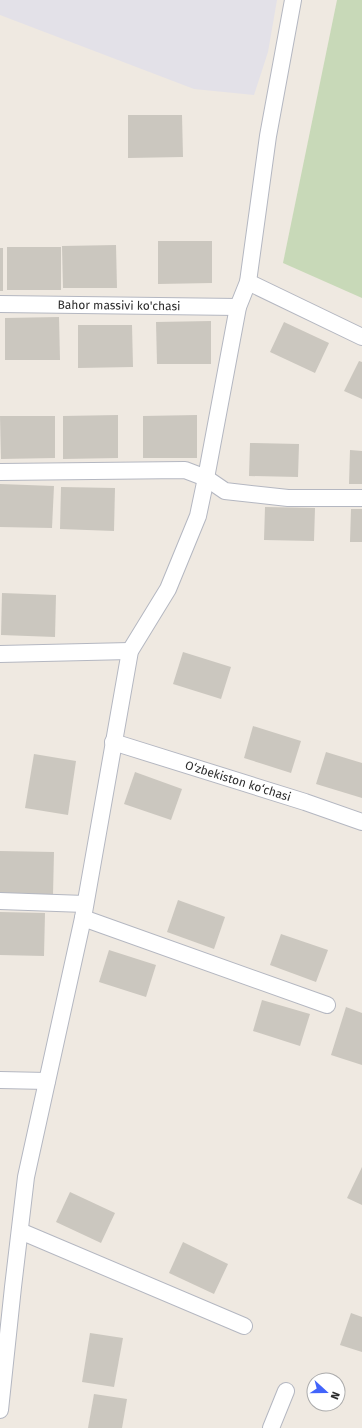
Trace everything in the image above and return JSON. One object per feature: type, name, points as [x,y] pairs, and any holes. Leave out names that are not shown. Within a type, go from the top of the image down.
[{"type":"street","points":[[0,1410],[6,1298],[20,1231],[26,1177],[84,911],[130,651],[168,589],[198,516],[238,307],[248,282],[268,136],[293,0]]},
{"type":"street","points":[[248,282],[362,337]]},
{"type":"street","name":"Bahor massivi ko'chasi","points":[[0,304],[238,307]]},
{"type":"street","points":[[0,472],[185,470],[206,478],[224,491],[288,498],[362,498]]},
{"type":"street","points":[[0,654],[130,651]]},
{"type":"street","name":"O‘zbekiston ko‘chasi","points":[[113,742],[306,802],[362,822]]},
{"type":"street","points":[[0,901],[84,911],[327,1005]]},
{"type":"street","points":[[0,1080],[47,1081]]},
{"type":"street","points":[[20,1231],[244,1326]]},
{"type":"street","points":[[271,1428],[286,1391]]},
{"type":"shaded area","points":[[0,0],[277,0],[268,52],[254,95],[194,89],[0,15]]},
{"type":"green space","points":[[337,0],[362,0],[362,298],[283,263]]},
{"type":"building","points":[[128,115],[182,115],[183,157],[128,158]]},
{"type":"building","points":[[158,241],[212,241],[212,283],[158,284]]},
{"type":"building","points":[[116,245],[117,288],[63,288],[62,246]]},
{"type":"building","points":[[7,247],[61,247],[61,290],[7,290]]},
{"type":"building","points":[[0,248],[3,248],[3,291],[0,291]]},
{"type":"building","points":[[59,317],[60,360],[5,360],[5,318]]},
{"type":"building","points":[[211,321],[211,364],[157,364],[156,322]]},
{"type":"building","points":[[284,322],[329,343],[315,373],[270,352]]},
{"type":"building","points":[[78,325],[132,325],[133,367],[78,368]]},
{"type":"building","points":[[359,361],[362,362],[362,399],[344,391]]},
{"type":"building","points":[[118,415],[118,458],[63,459],[63,416]]},
{"type":"building","points":[[197,415],[197,458],[143,458],[143,416]]},
{"type":"building","points":[[0,416],[55,416],[55,458],[1,459]]},
{"type":"building","points":[[250,443],[299,444],[298,477],[249,476]]},
{"type":"building","points":[[350,450],[362,451],[362,484],[349,484]]},
{"type":"building","points":[[0,484],[54,486],[52,528],[0,527]]},
{"type":"building","points":[[61,487],[115,488],[114,531],[60,529]]},
{"type":"building","points":[[265,507],[315,508],[314,541],[264,540]]},
{"type":"building","points":[[351,509],[362,509],[362,542],[350,542]]},
{"type":"building","points":[[2,593],[56,595],[55,637],[1,635]]},
{"type":"building","points":[[183,652],[231,667],[221,699],[173,684]]},
{"type":"building","points":[[253,726],[301,741],[291,773],[244,758]]},
{"type":"building","points":[[326,752],[362,763],[362,798],[316,784]]},
{"type":"building","points":[[34,754],[76,761],[68,815],[25,808]]},
{"type":"building","points":[[135,772],[182,789],[171,820],[124,804]]},
{"type":"building","points":[[0,851],[54,852],[53,895],[0,893]]},
{"type":"building","points":[[178,900],[225,917],[214,949],[167,932]]},
{"type":"building","points":[[0,912],[45,913],[44,956],[0,955]]},
{"type":"building","points":[[281,934],[328,950],[316,982],[270,965]]},
{"type":"building","points":[[109,950],[156,965],[146,997],[99,982]]},
{"type":"building","points":[[262,1000],[310,1014],[300,1046],[253,1031]]},
{"type":"building","points":[[346,1007],[362,1013],[362,1065],[331,1055]]},
{"type":"building","points":[[362,1167],[362,1205],[347,1198]]},
{"type":"building","points":[[70,1192],[115,1213],[101,1243],[56,1222]]},
{"type":"building","points":[[183,1242],[228,1264],[214,1294],[169,1273]]},
{"type":"building","points":[[351,1313],[362,1317],[362,1352],[340,1345]]},
{"type":"building","points":[[90,1333],[123,1338],[114,1387],[82,1382]]},
{"type":"building","points":[[94,1394],[127,1399],[122,1428],[88,1428]]}]
